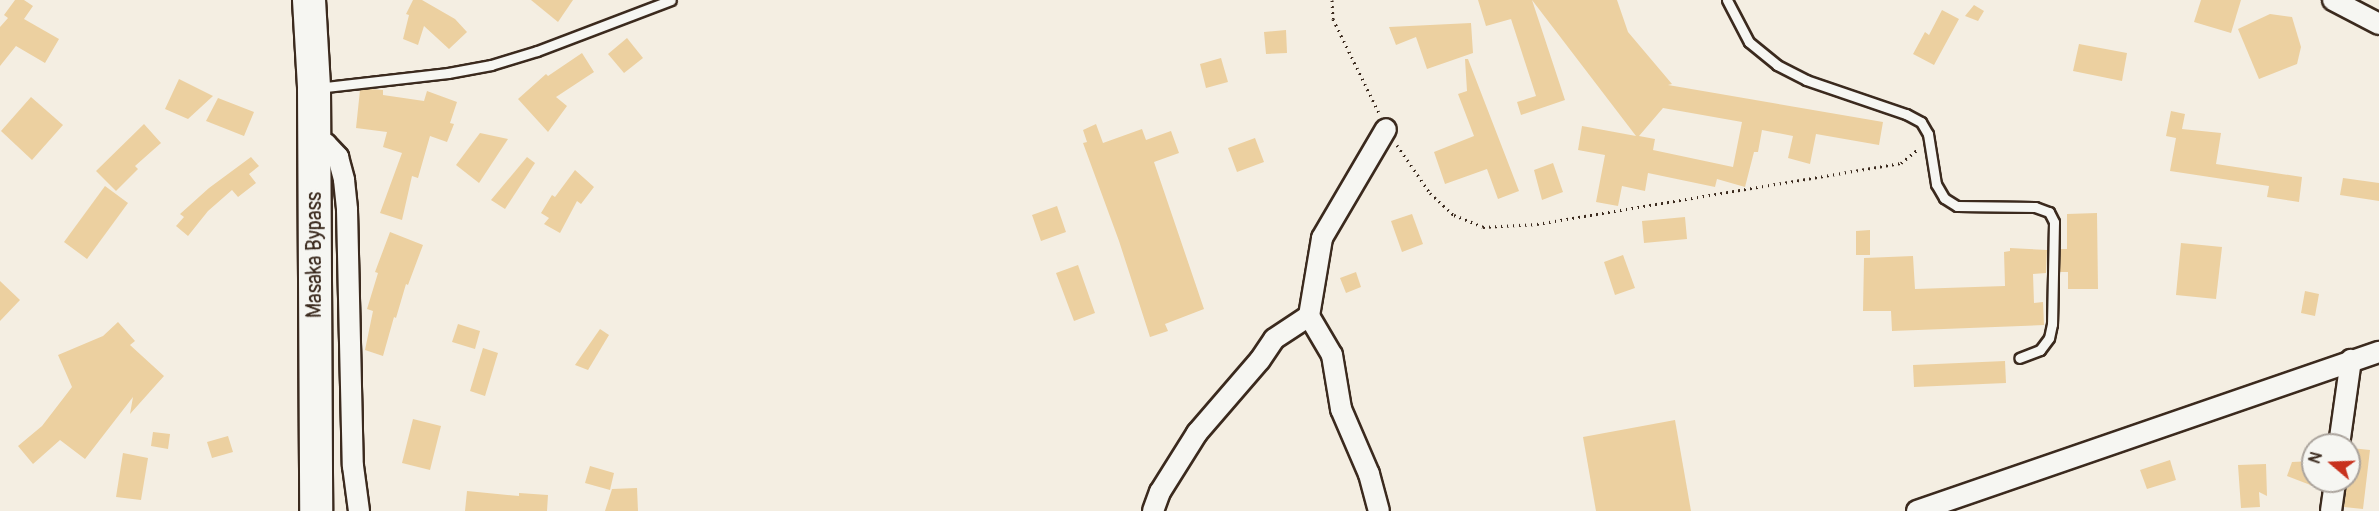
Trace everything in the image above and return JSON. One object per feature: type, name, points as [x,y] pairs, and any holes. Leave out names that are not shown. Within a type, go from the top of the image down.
[{"type":"highway","name":"Masaka Bypass","points":[[309,0],[314,88],[316,511]]},
{"type":"street","points":[[2333,0],[2379,24]]},
{"type":"street","points":[[1379,511],[1369,474],[1341,409],[1332,355],[1309,316],[1322,238],[1386,129]]},
{"type":"street","points":[[314,161],[326,144],[339,157],[344,180],[347,210],[353,466],[359,511]]},
{"type":"street","points":[[1153,511],[1160,492],[1197,432],[1260,360],[1274,339],[1309,316]]},
{"type":"street","points":[[1917,511],[2379,352]]},
{"type":"street","points":[[2341,433],[2351,360]]},
{"type":"street","points":[[2331,511],[2333,493]]},
{"type":"lane","points":[[314,88],[448,73],[491,65],[537,51],[671,0]]},
{"type":"lane","points":[[1727,0],[1749,42],[1777,65],[1806,80],[1906,114],[1921,122],[1928,134],[1936,184],[1944,198],[1957,206],[2035,207],[2049,212],[2054,222],[2052,324],[2049,338],[2040,350],[2019,358]]},
{"type":"path","points":[[1332,0],[1333,19],[1386,129],[1430,193],[1454,215],[1483,227],[1561,220],[1901,163],[1917,150],[1931,152]]},
{"type":"building","points":[[15,0],[24,0],[33,6],[24,19],[59,39],[45,63],[16,46],[0,66],[0,27],[8,18],[4,15]]},
{"type":"building","points":[[413,0],[422,0],[455,19],[467,32],[449,49],[424,26],[418,45],[403,39],[409,15],[406,14]]},
{"type":"building","points":[[531,0],[573,0],[558,22]]},
{"type":"building","points":[[1478,0],[1532,0],[1565,100],[1521,115],[1517,102],[1536,96],[1511,19],[1486,26]]},
{"type":"building","points":[[1532,0],[1617,0],[1628,32],[1672,84],[1668,85],[1883,122],[1879,145],[1816,134],[1810,164],[1788,158],[1793,136],[1762,130],[1758,152],[1754,152],[1745,187],[1717,179],[1715,187],[1648,173],[1645,191],[1622,186],[1618,206],[1596,202],[1605,155],[1578,150],[1582,126],[1636,136]],"holes":[[[1663,108],[1742,122],[1733,167],[1653,150],[1655,139],[1639,136]]]},
{"type":"building","points":[[2201,0],[2241,0],[2231,33],[2194,22]]},
{"type":"building","points":[[1974,5],[1984,11],[1978,21],[1965,16]]},
{"type":"building","points":[[1942,10],[1959,19],[1934,65],[1913,54],[1925,32],[1929,35]]},
{"type":"building","points":[[2270,14],[2292,17],[2301,47],[2297,64],[2259,79],[2238,29]]},
{"type":"building","points":[[1471,23],[1473,53],[1427,69],[1416,37],[1396,45],[1389,27]]},
{"type":"building","points":[[1286,30],[1287,53],[1266,54],[1264,32]]},
{"type":"building","points":[[627,38],[643,58],[624,73],[608,54]]},
{"type":"building","points":[[2079,44],[2127,53],[2122,81],[2073,71]]},
{"type":"building","points":[[582,53],[594,72],[556,97],[567,106],[548,132],[518,99],[546,74],[548,76]]},
{"type":"building","points":[[1221,58],[1228,82],[1206,88],[1200,64]]},
{"type":"building","points":[[1465,59],[1468,59],[1519,191],[1498,199],[1487,169],[1445,184],[1434,152],[1474,136],[1458,94],[1467,91]]},
{"type":"building","points":[[179,79],[213,96],[188,119],[165,109]]},
{"type":"building","points":[[360,90],[383,90],[383,95],[424,101],[427,91],[457,102],[450,123],[454,124],[447,142],[430,136],[418,178],[412,176],[402,220],[380,213],[402,153],[383,147],[387,132],[356,128]]},
{"type":"building","points":[[31,97],[63,125],[32,160],[1,131]]},
{"type":"building","points":[[218,98],[254,112],[244,136],[206,121]]},
{"type":"building","points":[[2171,111],[2185,114],[2182,129],[2221,133],[2216,164],[2302,177],[2299,202],[2267,197],[2269,186],[2170,171],[2176,138],[2166,136]]},
{"type":"building","points":[[144,124],[161,143],[135,166],[138,169],[116,191],[96,171]]},
{"type":"building","points":[[1096,124],[1103,143],[1142,129],[1146,140],[1171,131],[1179,153],[1154,162],[1204,309],[1165,324],[1168,331],[1150,337],[1119,241],[1083,143],[1087,142],[1083,130]]},
{"type":"building","points":[[480,133],[508,139],[479,183],[456,165]]},
{"type":"building","points":[[1255,138],[1264,162],[1237,172],[1228,148]]},
{"type":"building","points":[[251,157],[259,166],[249,174],[256,183],[238,197],[232,190],[208,211],[188,236],[176,226],[184,217],[180,214],[209,188]]},
{"type":"building","points":[[527,157],[535,163],[505,209],[491,200]]},
{"type":"building","points":[[1553,163],[1563,192],[1542,200],[1534,170]]},
{"type":"building","points":[[575,170],[594,187],[581,204],[577,201],[560,233],[544,224],[549,218],[541,213],[552,195],[555,197]]},
{"type":"building","points":[[2343,178],[2379,183],[2379,201],[2340,195]]},
{"type":"building","points":[[105,186],[128,203],[87,259],[64,242]]},
{"type":"building","points":[[1057,206],[1066,232],[1041,241],[1032,215]]},
{"type":"building","points":[[2097,213],[2098,289],[2068,289],[2068,272],[2060,272],[2060,249],[2067,249],[2067,214]]},
{"type":"building","points":[[1412,214],[1423,244],[1402,252],[1391,221]]},
{"type":"building","points":[[1685,217],[1687,239],[1644,243],[1642,221]]},
{"type":"building","points":[[1870,230],[1870,255],[1856,255],[1856,231]]},
{"type":"building","points":[[390,232],[423,245],[408,285],[406,284],[396,318],[394,317],[383,356],[365,350],[373,311],[367,309],[378,273],[375,272]]},
{"type":"building","points":[[2181,243],[2222,247],[2216,299],[2176,295]]},
{"type":"building","points":[[2010,248],[2047,250],[2046,273],[2033,274],[2034,303],[2043,302],[2044,325],[1892,331],[1891,311],[1863,311],[1864,258],[1913,256],[1915,289],[2005,286],[2004,252],[2010,251]]},
{"type":"building","points":[[1623,255],[1635,288],[1615,295],[1604,262]]},
{"type":"building","points":[[1078,265],[1095,313],[1074,321],[1056,273]]},
{"type":"building","points":[[1356,272],[1361,287],[1346,293],[1340,278]]},
{"type":"building","points":[[0,281],[20,300],[0,321]]},
{"type":"building","points":[[2305,291],[2319,294],[2315,316],[2301,313]]},
{"type":"building","points":[[118,322],[135,341],[130,345],[164,376],[130,414],[133,397],[85,459],[60,440],[33,464],[18,446],[42,426],[72,387],[58,355],[103,336]]},
{"type":"building","points":[[458,324],[480,331],[475,349],[452,342]]},
{"type":"building","points":[[600,329],[609,335],[588,370],[575,365]]},
{"type":"building","points":[[483,348],[498,353],[485,396],[470,391]]},
{"type":"building","points":[[2005,361],[2006,383],[1914,387],[1913,365]]},
{"type":"building","points":[[413,419],[441,426],[430,470],[402,463]]},
{"type":"building","points":[[1675,420],[1691,511],[1596,511],[1583,437]]},
{"type":"building","points":[[153,432],[170,434],[168,449],[151,446]]},
{"type":"building","points":[[228,436],[233,452],[212,458],[207,442]]},
{"type":"building","points":[[2361,449],[2370,450],[2363,509],[2344,507],[2346,493],[2361,493]]},
{"type":"building","points":[[123,453],[148,458],[141,500],[116,497]]},
{"type":"building","points":[[2170,460],[2176,480],[2147,489],[2140,470]]},
{"type":"building","points":[[2292,462],[2301,462],[2301,481],[2287,476]]},
{"type":"building","points":[[2266,464],[2267,496],[2259,492],[2260,507],[2241,508],[2238,465]]},
{"type":"building","points":[[590,466],[614,473],[610,490],[585,483]]},
{"type":"building","points":[[637,488],[638,511],[605,511],[612,489]]},
{"type":"building","points":[[467,491],[519,496],[519,493],[548,495],[547,511],[465,511]]}]
